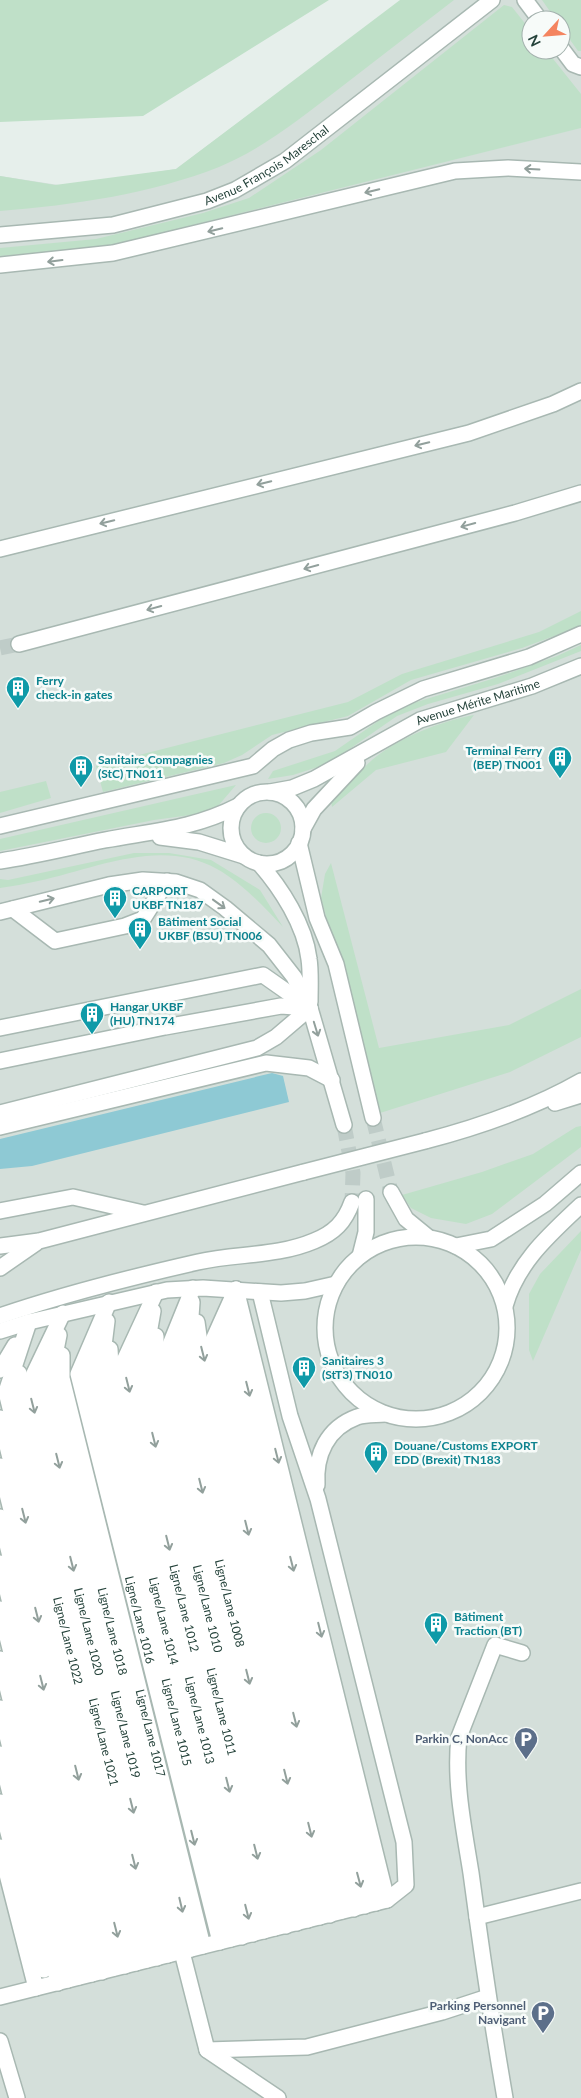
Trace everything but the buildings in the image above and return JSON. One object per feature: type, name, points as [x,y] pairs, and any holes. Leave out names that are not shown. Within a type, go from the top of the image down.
[{"type":"street","name":"Avenue François Mareschal","points":[[0,235],[121,223],[207,201],[235,190],[285,161],[492,0]]},
{"type":"street","points":[[524,0],[532,10]]},
{"type":"street","points":[[570,60],[573,64],[581,67]]},
{"type":"street","points":[[0,265],[113,253],[455,170],[508,168],[581,172]]},
{"type":"street","points":[[0,548],[470,433],[554,404],[581,391]]},
{"type":"street","points":[[19,644],[515,513],[581,493]]},
{"type":"street","points":[[0,826],[253,766],[273,749],[289,740],[311,733],[350,728],[376,712],[423,689],[529,657],[581,634]]},
{"type":"street","name":"Avenue Mérite Maritime","points":[[264,793],[292,788],[314,779],[420,720],[532,686],[581,666]]},
{"type":"street","name":"Avenue Mérite Maritime","points":[[301,836],[322,800],[377,744]]},
{"type":"street","points":[[253,766],[264,793]]},
{"type":"street","points":[[0,862],[104,840],[194,825],[238,806],[247,798],[264,793],[285,797],[294,804],[301,818],[301,836],[317,918],[336,964],[373,1118]]},
{"type":"street","points":[[238,806],[232,821],[232,836],[237,847],[245,856]]},
{"type":"street","points":[[0,1113],[256,1048],[276,1037],[310,1008],[310,961],[307,946],[279,889],[259,863],[245,856],[199,842],[141,835]]},
{"type":"street","points":[[259,863],[273,863],[283,860],[292,854],[301,836]]},
{"type":"street","points":[[6,910],[129,881],[166,881],[200,890],[226,908],[269,946],[291,972],[310,1008],[344,1125]]},
{"type":"street","points":[[6,910],[55,941],[125,926],[143,919],[166,881]]},
{"type":"street","points":[[0,1028],[263,976],[310,1008]]},
{"type":"street","points":[[0,1061],[165,1027],[281,1006],[310,1008]]},
{"type":"street","points":[[0,1127],[266,1063],[309,1068],[332,1080]]},
{"type":"street","points":[[501,1118],[540,1102],[581,1080]]},
{"type":"street","points":[[0,1246],[40,1241],[425,1141],[581,1095]]},
{"type":"street","points":[[456,1246],[491,1239],[545,1204],[581,1173]]},
{"type":"street","points":[[390,1192],[406,1219],[428,1237],[456,1246],[473,1256],[487,1270],[498,1287],[505,1306],[508,1325],[504,1355],[491,1381],[478,1396],[457,1410],[434,1418],[404,1418],[385,1414],[366,1404],[350,1391],[337,1374],[329,1354],[325,1334],[326,1313],[336,1284],[347,1268],[360,1256],[375,1246],[392,1240],[428,1237]]},
{"type":"street","points":[[0,1211],[73,1197],[146,1213]]},
{"type":"street","points":[[0,1316],[59,1297],[199,1262],[264,1255],[302,1246],[324,1237],[337,1228],[359,1201],[366,1232],[360,1256]]},
{"type":"street","points":[[505,1306],[511,1286],[522,1267],[544,1241],[581,1206]]},
{"type":"street","points":[[0,1268],[40,1241]]},
{"type":"street","points":[[0,1331],[63,1313],[156,1292],[193,1288],[299,1292],[336,1284]]},
{"type":"street","points":[[193,1288],[200,1344],[303,1921]]},
{"type":"street","points":[[193,1288],[179,1349],[303,1921]]},
{"type":"street","points":[[236,1289],[303,1921]]},
{"type":"street","points":[[236,1289],[224,1338],[303,1921]]},
{"type":"street","points":[[156,1292],[156,1354],[303,1921]]},
{"type":"street","name":"Ligne/Lane 1011","points":[[156,1292],[134,1360],[303,1921]]},
{"type":"street","points":[[0,1997],[303,1921],[406,1885],[404,1842],[318,1499],[290,1416],[260,1292]]},
{"type":"street","name":"Ligne/Lane 1013","points":[[109,1302],[111,1366],[303,1921]]},
{"type":"street","name":"Ligne/Lane 1015","points":[[109,1302],[88,1372],[303,1921]]},
{"type":"street","name":"Ligne/Lane 1017","points":[[63,1313],[62,1378],[123,1966]]},
{"type":"street","name":"Ligne/Lane 1019","points":[[63,1313],[39,1384],[123,1966]]},
{"type":"street","points":[[0,1370],[29,1322]]},
{"type":"street","points":[[0,1383],[29,1322]]},
{"type":"street","name":"Ligne/Lane 1021","points":[[29,1322],[16,1390],[123,1966]]},
{"type":"street","points":[[318,1499],[316,1468],[326,1441],[334,1432],[357,1417],[385,1414]]},
{"type":"street","points":[[0,1418],[123,1966]]},
{"type":"street","points":[[0,1466],[123,1966]]},
{"type":"street","points":[[0,1517],[123,1966]]},
{"type":"street","points":[[0,1563],[123,1966]]},
{"type":"street","points":[[0,1609],[123,1966]]},
{"type":"street","points":[[505,2098],[488,1997],[459,1790],[459,1737],[495,1645],[522,1653]]},
{"type":"street","points":[[0,1659],[123,1966]]},
{"type":"street","points":[[0,1708],[123,1966]]},
{"type":"street","points":[[0,1754],[123,1966]]},
{"type":"street","points":[[0,1802],[123,1966]]},
{"type":"street","points":[[0,1847],[207,2050],[278,2098]]},
{"type":"street","points":[[477,1917],[581,1891]]},
{"type":"street","points":[[207,2050],[307,2047],[442,2012],[488,1997]]},
{"type":"street","points":[[0,2041],[17,2098]]},
{"type":"shaded area","points":[[402,0],[581,0],[581,2098],[0,2098],[0,176],[65,186],[176,169]]},
{"type":"green space","points":[[0,0],[329,0],[143,116],[0,122]]},
{"type":"green space","points":[[400,0],[454,0],[297,121],[267,142],[235,160],[193,176],[139,191],[84,202],[0,211],[0,176],[55,185],[176,169]]},
{"type":"green space","points":[[542,0],[581,0],[581,51],[578,51],[571,41],[571,10],[549,10]]},
{"type":"green space","points":[[504,5],[512,7],[521,18],[521,60],[554,60],[581,94],[581,128],[105,247],[0,256],[0,248],[96,239],[203,213],[249,198],[321,150]]},
{"type":"green space","points":[[581,611],[581,626],[522,648],[411,680],[348,716],[272,735],[242,755],[224,763],[103,792],[96,766],[348,702],[402,674],[539,632]]},
{"type":"green space","points":[[581,645],[581,651],[498,684],[428,704],[397,716],[341,755],[321,766],[293,775],[268,779],[273,771],[335,751],[397,708],[495,678],[557,656]]},
{"type":"green space","points":[[474,715],[446,752],[376,770],[332,807],[331,801],[382,752],[420,731],[448,721]]},
{"type":"green space","points":[[46,781],[51,798],[0,813],[0,792]]},
{"type":"green space","points":[[236,785],[218,806],[205,813],[154,820],[0,851],[0,839]]},
{"type":"green space","points":[[266,813],[272,814],[280,822],[280,834],[272,842],[266,843],[260,842],[252,834],[251,828],[252,822],[260,814]]},
{"type":"green space","points":[[134,853],[169,853],[211,860],[260,890],[283,927],[252,895],[217,869],[196,860],[173,856],[151,856],[104,863],[38,881],[0,888],[0,879],[8,880]]},
{"type":"green space","points":[[331,863],[379,1048],[509,1025],[581,989],[581,1037],[510,1072],[380,1113],[321,898],[325,874]]},
{"type":"green space","points":[[581,1126],[581,1147],[492,1214],[466,1224],[431,1218],[411,1208],[402,1195],[482,1172],[533,1154],[576,1127]]},
{"type":"green space","points":[[581,1231],[581,1250],[533,1361],[529,1350],[529,1294],[540,1274]]},
{"type":"water","points":[[272,1073],[283,1076],[289,1102],[32,1166],[0,1169],[0,1139]]},
{"type":"tunnel","points":[[0,648],[19,644]]},
{"type":"tunnel","points":[[373,1118],[391,1192]]},
{"type":"tunnel","points":[[344,1125],[353,1173],[352,1202]]},
{"type":"place","name":"Ferry check-in gates","points":[[18,709]]},
{"type":"place","name":"Terminal Ferry (BEP) TN001","points":[[560,779]]},
{"type":"place","name":"Sanitaire Compagnies (StC) TN011","points":[[81,788]]},
{"type":"place","name":"CARPORT UKBF TN187","points":[[115,919]]},
{"type":"place","name":"Bâtiment Social UKBF (BSU) TN006","points":[[140,950]]},
{"type":"place","name":"Hangar UKBF (HU) TN174","points":[[92,1035]]},
{"type":"place","name":"Sanitaires 3 (StT3) TN010","points":[[304,1389]]},
{"type":"place","name":"Douane/Customs EXPORT EDD (Brexit) TN183","points":[[376,1474]]},
{"type":"place","name":"Bâtiment Traction (BT)","points":[[436,1645]]},
{"type":"place","name":"Parkin C, NonAcc","points":[[526,1760]]},
{"type":"place","name":"Parking Personnel Navigant","points":[[543,2034]]}]
